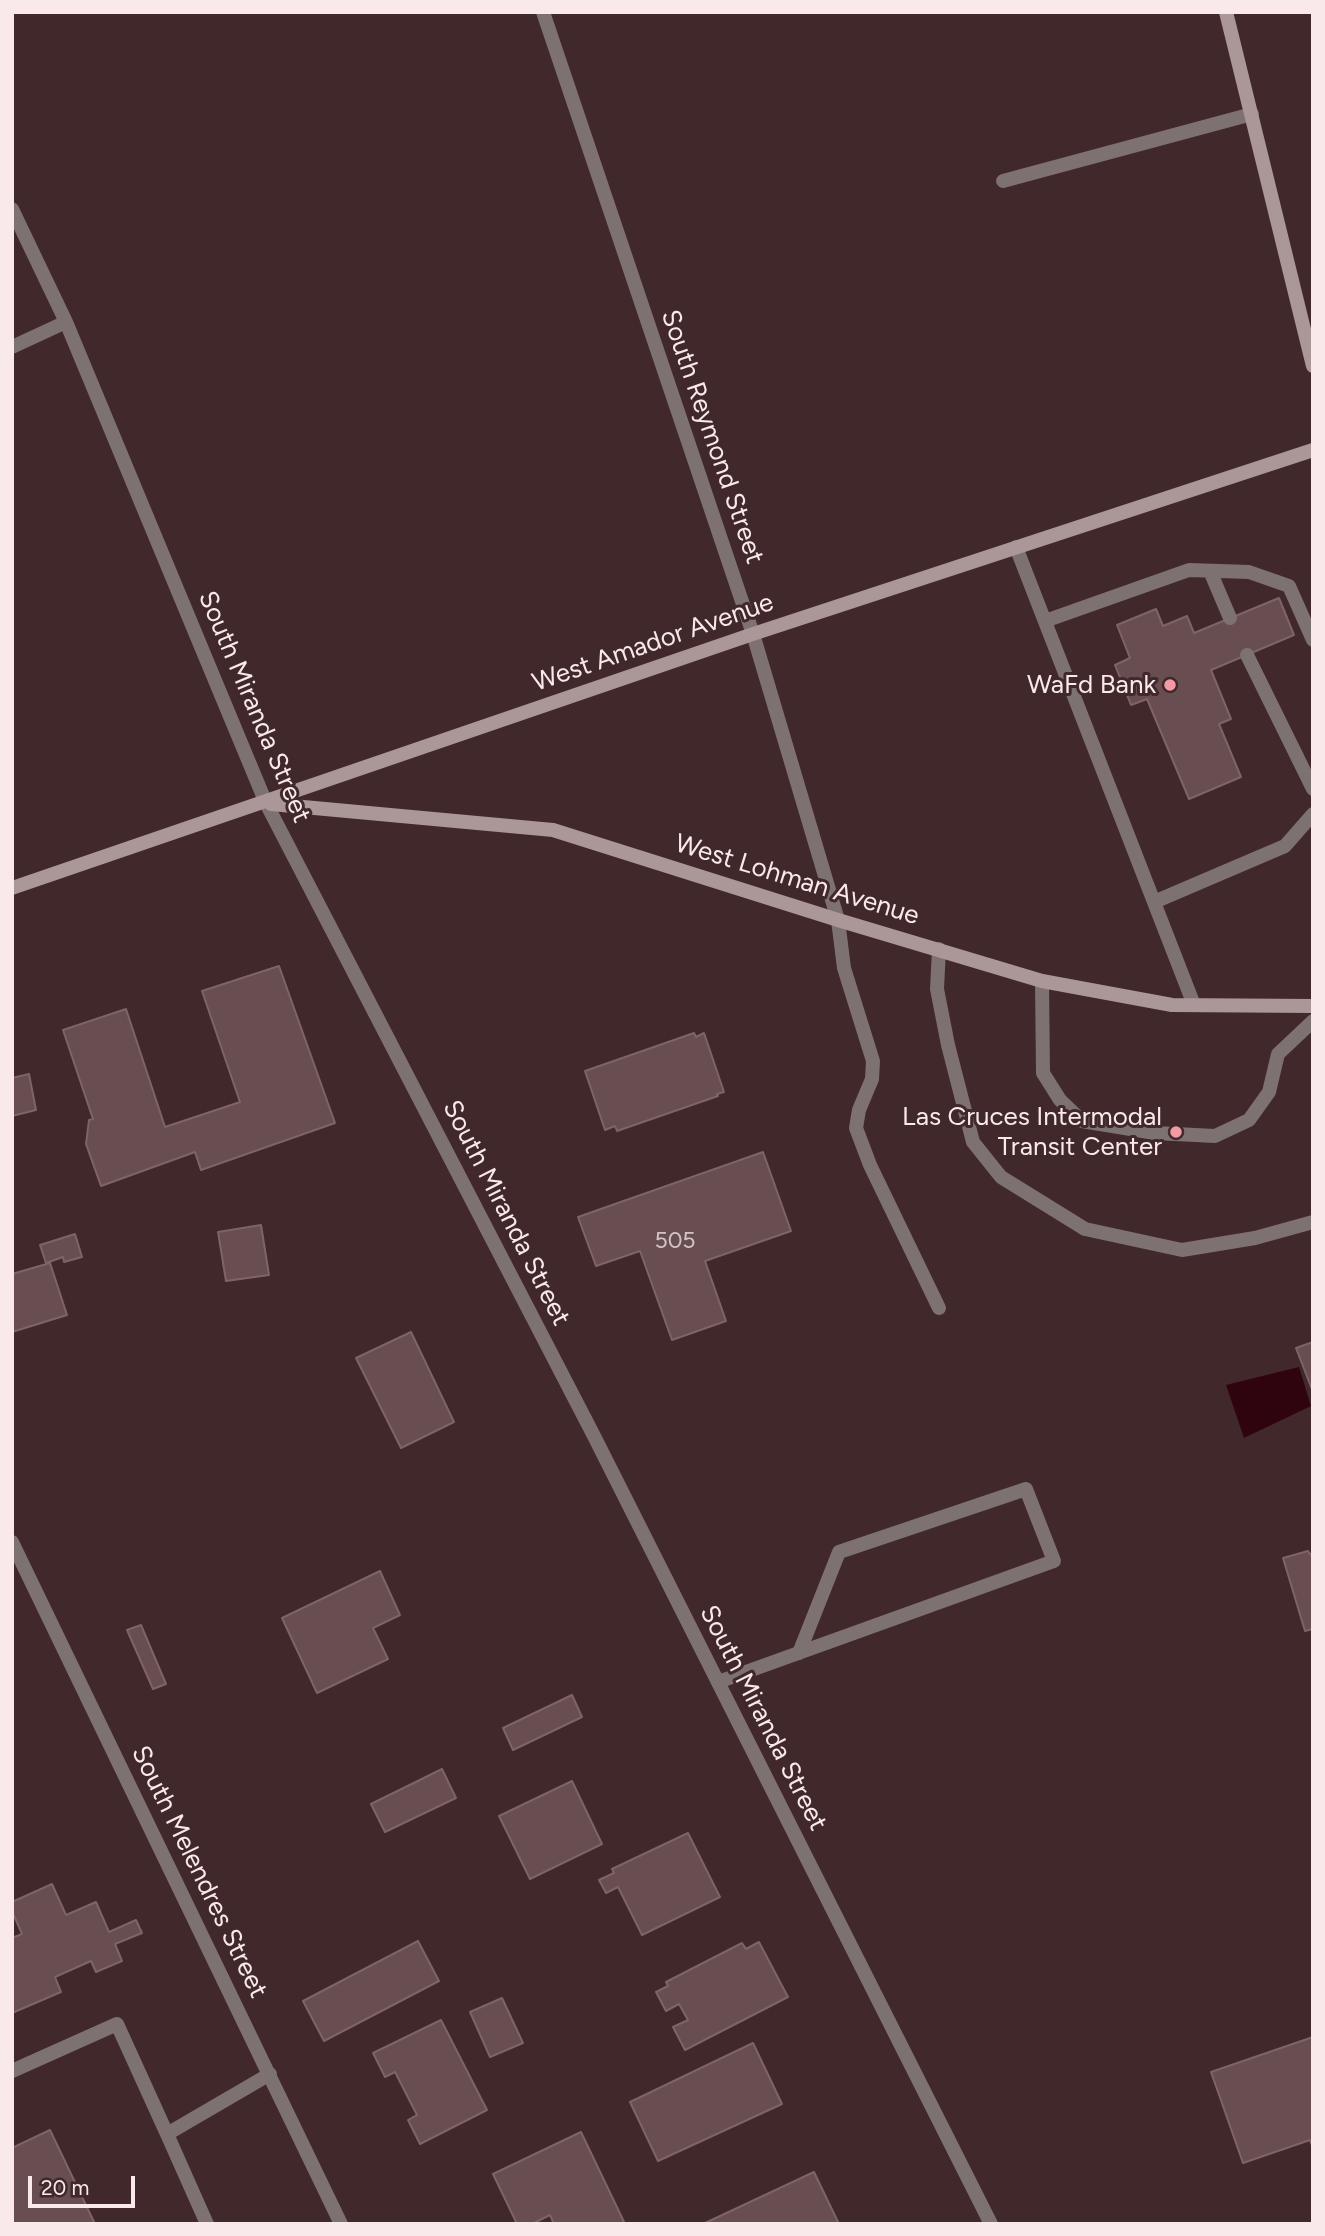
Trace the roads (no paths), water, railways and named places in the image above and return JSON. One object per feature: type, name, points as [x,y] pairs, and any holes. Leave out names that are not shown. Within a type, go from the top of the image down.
[{"type":"main road","points":[[1226,12],[1313,366]]},
{"type":"main road","name":"West Amador Avenue","points":[[13,886],[266,803],[753,634],[1313,450]]},
{"type":"main road","name":"West Lohman Avenue","points":[[266,803],[554,830],[1042,981],[1172,1005],[1313,1006]]},
{"type":"street","name":"South Reymond Street","points":[[543,12],[753,634],[838,920],[844,968],[873,1061],[872,1079],[859,1110],[856,1128],[870,1165],[939,1308]]},
{"type":"street","points":[[1003,181],[1252,114]]},
{"type":"street","name":"South Miranda Street","points":[[12,209],[66,322],[266,803],[581,1411],[991,2224]]},
{"type":"street","points":[[12,347],[66,322]]},
{"type":"street","points":[[1017,547],[1194,1005]]},
{"type":"street","points":[[1045,621],[1189,570],[1249,572],[1289,586],[1313,640]]},
{"type":"street","points":[[1210,571],[1230,618]]},
{"type":"street","points":[[1247,655],[1313,789]]},
{"type":"street","points":[[1154,902],[1285,846],[1313,814]]},
{"type":"street","points":[[939,949],[937,989],[948,1045],[973,1142],[1001,1177],[1085,1229],[1182,1250],[1255,1238],[1313,1222]]},
{"type":"street","points":[[1042,981],[1043,1073],[1060,1100],[1083,1121],[1155,1133],[1216,1136],[1249,1120],[1269,1093],[1278,1054],[1313,1020]]},
{"type":"street","points":[[718,1682],[799,1653],[1054,1561],[1026,1489],[839,1552],[799,1653]]},
{"type":"street","name":"South Melendres Street","points":[[12,1542],[341,2224]]},
{"type":"street","points":[[12,2071],[117,2024],[207,2224]]},
{"type":"street","points":[[167,2134],[270,2074]]},
{"type":"place","name":"WaFd Bank","points":[[1170,685]]},
{"type":"place","name":"Las Cruces Intermodal Transit Center","points":[[1176,1132]]}]
